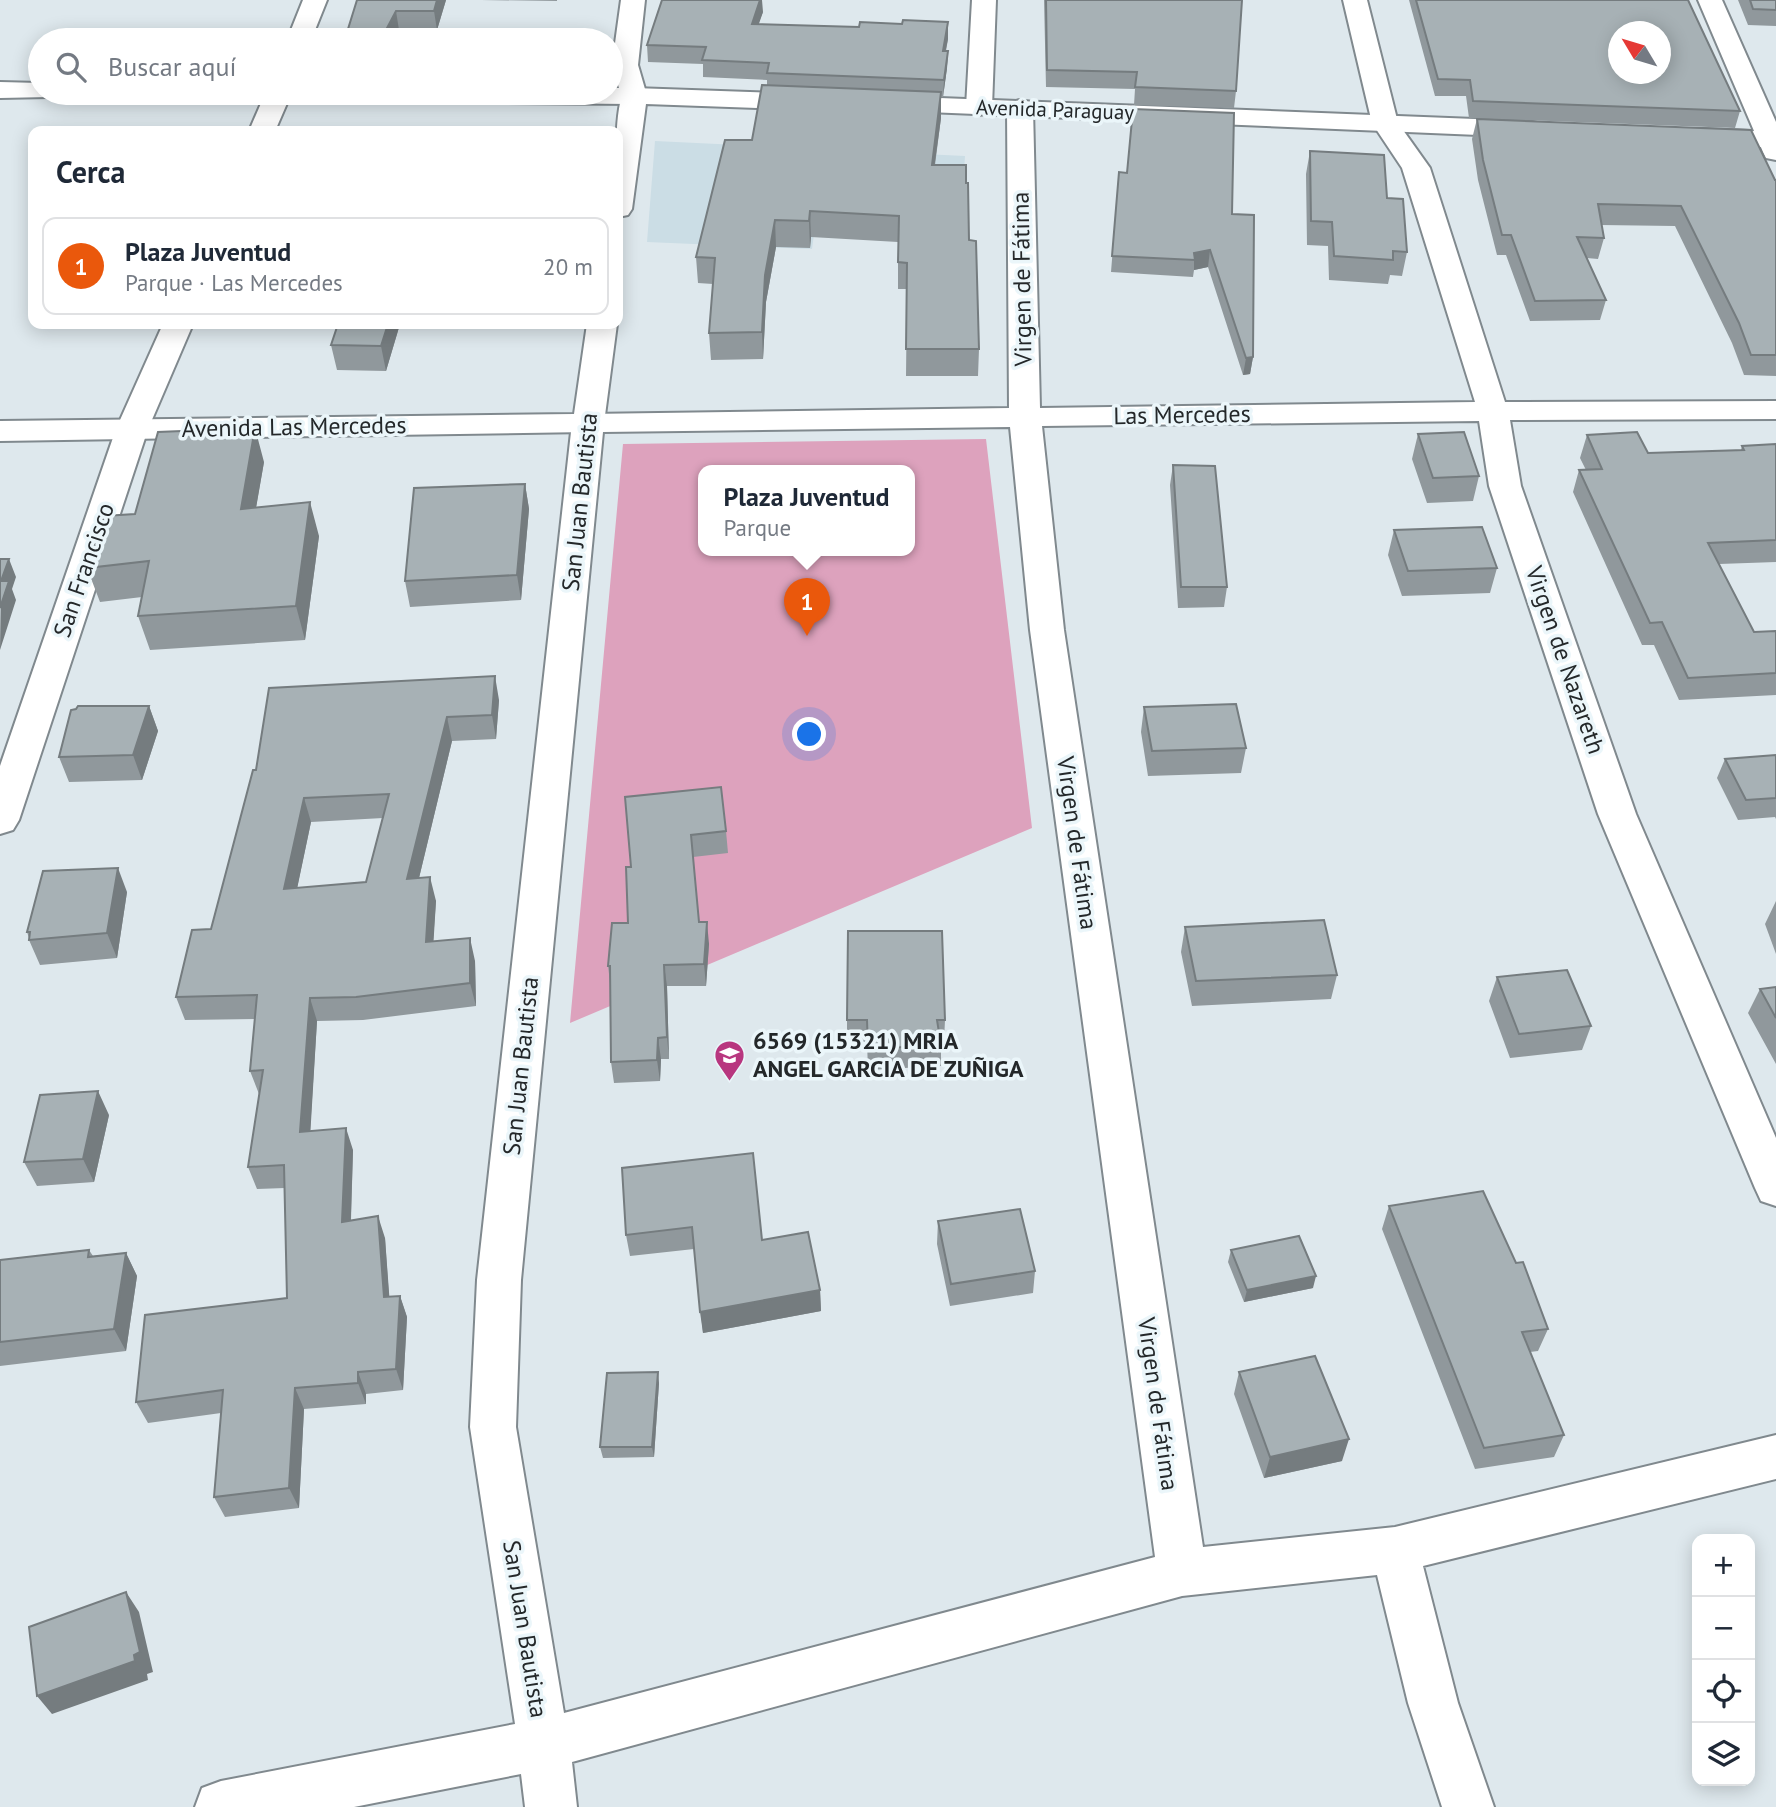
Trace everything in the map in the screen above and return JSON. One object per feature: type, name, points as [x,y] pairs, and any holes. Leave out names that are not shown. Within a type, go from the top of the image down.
[{"type":"street","points":[[304,28],[315,0]]},
{"type":"street","points":[[623,174],[634,96],[625,65],[633,0]]},
{"type":"street","points":[[979,107],[984,0]]},
{"type":"street","points":[[1355,0],[1385,123]]},
{"type":"street","points":[[1673,135],[1774,144],[1710,0]]},
{"type":"street","points":[[0,90],[28,91]]},
{"type":"street","points":[[623,96],[841,103]]},
{"type":"street","name":"Avenida Paraguay","points":[[869,103],[1550,130]]},
{"type":"street","points":[[264,126],[274,105]]},
{"type":"street","name":"Virgen de Fátima","points":[[1020,108],[1025,417],[1047,630],[1182,1573]]},
{"type":"street","name":"Virgen de Nazareth","points":[[1385,123],[1416,169],[1493,411],[1505,486],[1617,814],[1776,1188]]},
{"type":"street","name":"San Francisco","points":[[0,820],[132,429],[176,329]]},
{"type":"street","name":"San Juan Bautista","points":[[551,1807],[544,1744],[493,1427],[499,1280],[588,423],[601,329]]},
{"type":"street","name":"Las Mercedes","points":[[588,423],[1776,410]]},
{"type":"street","name":"Avenida Las Mercedes","points":[[0,430],[588,423]]},
{"type":"street","points":[[221,1807],[544,1744],[1182,1573],[1395,1550],[1776,1457]]},
{"type":"street","points":[[1395,1550],[1433,1703],[1468,1807]]},
{"type":"shaded area","points":[[655,141],[965,156],[963,187],[817,213],[812,249],[647,242]]},
{"type":"shaded area","points":[[986,439],[1032,828],[570,1023],[623,444]]},
{"type":"building","points":[[357,0],[437,0],[434,11],[396,11],[387,28],[348,28]]},
{"type":"building","points":[[662,0],[760,0],[752,24],[859,27],[860,22],[948,22],[943,51],[948,51],[944,80],[767,73],[769,63],[702,60],[706,47],[647,45]]},
{"type":"building","points":[[1046,0],[1242,0],[1236,91],[1135,87],[1137,72],[1047,70]]},
{"type":"building","points":[[1416,0],[1688,0],[1740,111],[1473,101],[1470,80],[1438,79]]},
{"type":"building","points":[[1750,0],[1776,0],[1776,10],[1753,9]]},
{"type":"building","points":[[762,85],[941,92],[932,165],[966,165],[969,240],[976,241],[979,349],[906,349],[907,263],[898,262],[899,216],[810,211],[809,221],[775,220],[765,275],[762,332],[709,333],[715,258],[696,257],[725,140],[752,140]]},
{"type":"building","points":[[1133,109],[1234,113],[1232,214],[1254,215],[1253,357],[1246,358],[1210,250],[1194,253],[1195,260],[1112,256],[1119,172],[1127,173]]},
{"type":"building","points":[[1477,119],[1751,130],[1776,180],[1776,355],[1751,355],[1739,323],[1681,206],[1598,204],[1604,238],[1577,237],[1606,300],[1535,301],[1511,235],[1502,235],[1483,160]]},
{"type":"building","points":[[1310,151],[1384,155],[1387,198],[1403,199],[1407,252],[1393,251],[1393,260],[1334,256],[1332,222],[1311,221]]},
{"type":"building","points":[[336,329],[386,329],[381,346],[331,345]]},
{"type":"building","points":[[255,428],[241,509],[310,502],[296,606],[138,616],[149,561],[87,568],[104,516],[135,514],[158,432]]},
{"type":"building","points":[[1464,432],[1479,476],[1433,478],[1418,434]]},
{"type":"building","points":[[1637,432],[1648,453],[1744,450],[1742,446],[1776,444],[1776,540],[1708,543],[1754,632],[1776,631],[1776,673],[1688,678],[1662,622],[1650,623],[1579,470],[1602,469],[1587,435]]},
{"type":"building","points":[[1173,465],[1215,466],[1227,587],[1181,587]]},
{"type":"building","points":[[525,484],[517,575],[405,581],[414,488]]},
{"type":"building","points":[[1482,527],[1497,568],[1408,571],[1394,530]]},
{"type":"building","points":[[0,559],[9,559],[1,581],[9,581],[0,608]]},
{"type":"building","points":[[495,676],[492,715],[447,717],[407,879],[430,877],[426,942],[470,938],[470,983],[356,997],[310,998],[300,1132],[346,1128],[342,1222],[378,1216],[384,1297],[400,1296],[396,1369],[358,1372],[358,1383],[295,1388],[289,1488],[214,1497],[223,1390],[136,1402],[145,1315],[287,1298],[284,1165],[248,1167],[263,1070],[250,1071],[257,995],[176,997],[192,930],[211,929],[253,770],[256,770],[269,688]],"holes":[[[389,794],[366,882],[284,889],[304,798]]]},
{"type":"building","points":[[1236,704],[1246,748],[1152,751],[1144,707]]},
{"type":"building","points":[[78,706],[149,706],[133,755],[59,757],[71,710]]},
{"type":"building","points":[[1776,755],[1776,798],[1746,800],[1725,759]]},
{"type":"building","points":[[721,787],[726,831],[691,835],[699,922],[707,922],[704,964],[664,965],[667,1037],[658,1038],[657,1060],[611,1062],[608,966],[612,923],[628,923],[626,867],[631,867],[625,797]]},
{"type":"building","points":[[118,868],[107,933],[29,940],[30,932],[27,932],[43,871]]},
{"type":"building","points":[[1324,920],[1337,975],[1196,981],[1185,927]]},
{"type":"building","points":[[848,931],[942,931],[945,1020],[937,1020],[941,1045],[868,1049],[867,1020],[847,1020]]},
{"type":"building","points":[[1567,970],[1591,1026],[1519,1034],[1497,977]]},
{"type":"building","points":[[1776,987],[1776,1018],[1760,989]]},
{"type":"building","points":[[98,1091],[83,1159],[24,1162],[40,1095]]},
{"type":"building","points":[[753,1153],[762,1240],[808,1232],[820,1290],[700,1312],[692,1227],[626,1235],[622,1168]]},
{"type":"building","points":[[1483,1191],[1516,1263],[1523,1262],[1548,1329],[1522,1332],[1564,1435],[1484,1448],[1389,1206]]},
{"type":"building","points":[[1020,1209],[1035,1271],[951,1284],[938,1221]]},
{"type":"building","points":[[1299,1236],[1316,1276],[1247,1290],[1231,1250]]},
{"type":"building","points":[[89,1250],[88,1257],[126,1253],[114,1329],[0,1342],[0,1260]]},
{"type":"building","points":[[1315,1356],[1349,1439],[1270,1457],[1239,1372]]},
{"type":"building","points":[[658,1372],[652,1447],[600,1447],[607,1373]]},
{"type":"building","points":[[126,1592],[140,1652],[134,1655],[135,1661],[37,1696],[29,1627]]},
{"type":"place","name":"Plaza Juventud","points":[[807,636]]},
{"type":"place","name":"6569 (15321) MRIA ANGEL GARCIA DE ZUÑIGA","points":[[730,1082]]}]
